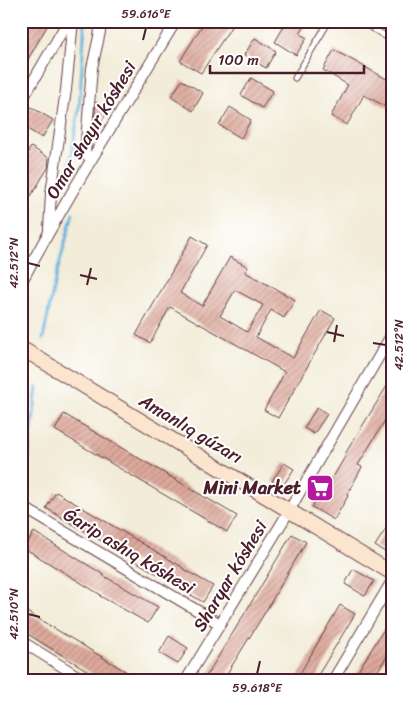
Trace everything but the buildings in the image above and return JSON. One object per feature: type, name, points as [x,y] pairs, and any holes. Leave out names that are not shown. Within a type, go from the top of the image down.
[{"type":"street","points":[[21,102],[68,21]]},
{"type":"street","points":[[49,231],[51,193],[66,90],[73,21]]},
{"type":"street","points":[[91,159],[85,154],[92,68],[100,32],[98,21]]},
{"type":"street","name":"Omar shayır kóshesi","points":[[21,283],[91,159],[176,21]]},
{"type":"street","name":"Sharyar kóshesi","points":[[186,680],[289,510],[392,334]]},
{"type":"street","name":"Amanlıq gúzarı","points":[[21,348],[392,573]]},
{"type":"street","name":"Ǵarip ashıq kóshesi","points":[[21,506],[220,624]]},
{"type":"street","points":[[333,680],[392,581]]},
{"type":"street","points":[[21,641],[84,680]]},
{"type":"lane","points":[[295,78],[328,21]]},
{"type":"lane","points":[[360,21],[392,40]]},
{"type":"waterway","points":[[68,176],[79,109],[85,21]]},
{"type":"waterway","points":[[43,339],[55,280],[73,213]]},
{"type":"waterway","points":[[24,496],[37,387]]},
{"type":"place","name":"Mini Market","points":[[320,488]]}]
